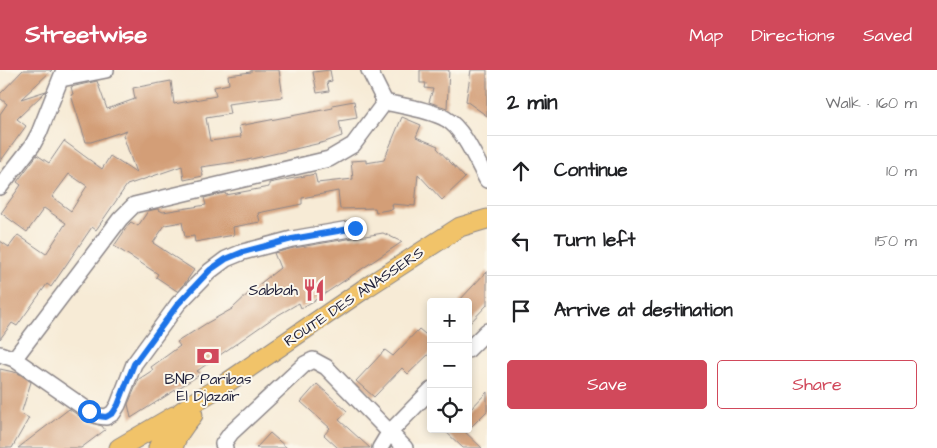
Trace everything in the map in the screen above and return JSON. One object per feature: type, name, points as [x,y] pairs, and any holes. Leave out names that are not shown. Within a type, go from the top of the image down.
[{"type":"main road","name":"ROUTE DES ANASSERS","points":[[225,384],[364,288],[460,227],[487,219]]},
{"type":"main road","points":[[119,448],[225,384]]},
{"type":"main road","points":[[173,448],[174,443],[188,421],[225,384]]},
{"type":"main road","points":[[158,448],[164,432],[181,412]]},
{"type":"street","points":[[0,187],[32,146],[45,122],[62,75],[106,70]]},
{"type":"street","points":[[369,70],[385,102],[445,118],[454,125],[487,180]]},
{"type":"street","points":[[355,228],[292,239],[243,252],[226,259],[210,270],[178,304],[134,364],[118,405],[113,413],[106,417],[98,416],[89,411],[7,357],[120,219],[134,205],[329,159],[352,145],[385,102]]},
{"type":"street","points":[[472,346],[487,331]]},
{"type":"street","points":[[224,448],[223,444],[231,433],[305,364],[313,360],[326,367],[405,448]]},
{"type":"street","points":[[380,448],[389,433],[427,394]]},
{"type":"building","points":[[23,70],[52,70],[21,99],[46,91],[17,119],[26,126],[0,162],[0,114],[7,104],[0,98],[0,94]]},
{"type":"building","points":[[251,70],[279,70],[283,97],[228,104],[230,114],[206,118],[210,141],[241,137],[239,126],[333,108],[332,105],[354,101],[357,118],[339,121],[342,136],[325,142],[243,161],[201,167],[203,176],[184,180],[182,166],[127,185],[96,230],[92,227],[51,287],[47,284],[17,326],[12,323],[0,339],[0,241],[9,247],[18,235],[46,254],[66,223],[44,208],[27,232],[1,213],[21,185],[17,182],[37,155],[49,163],[64,141],[102,169],[110,156],[136,173],[123,135],[127,130],[86,142],[71,95],[73,94],[71,87],[97,81],[107,109],[135,99],[133,88],[171,81],[174,104],[216,96],[214,87],[229,84],[228,75],[251,72]],"holes":[[[69,174],[87,186],[71,211],[52,197]]]},
{"type":"building","points":[[330,70],[332,81],[327,82],[329,91],[317,93],[313,72]]},
{"type":"building","points":[[420,70],[449,70],[447,108],[429,102],[433,89],[425,88],[426,83],[420,83]]},
{"type":"building","points":[[471,70],[487,70],[487,116],[466,101]]},
{"type":"building","points":[[402,117],[421,125],[416,137],[438,146],[437,148],[465,178],[442,200],[418,174],[415,206],[392,204],[393,209],[376,212],[375,208],[340,209],[338,191],[302,198],[302,204],[258,213],[260,222],[233,227],[234,235],[195,242],[194,236],[185,237],[182,222],[165,225],[153,243],[194,270],[177,291],[156,277],[158,274],[114,246],[129,224],[131,222],[138,226],[148,211],[157,209],[163,212],[206,205],[204,198],[269,187],[269,183],[315,174],[317,183],[353,179],[351,161],[366,160],[366,163],[384,160]]},
{"type":"building","points":[[383,233],[402,242],[317,299],[301,308],[299,303],[273,318],[197,371],[201,374],[131,418],[128,404],[139,379],[153,370],[151,367],[180,346],[177,342],[232,309],[280,268],[274,253]]},
{"type":"building","points":[[487,271],[487,305],[472,321],[472,298],[462,298]]},
{"type":"building","points":[[419,329],[427,336],[427,356],[408,374],[402,368],[374,397],[356,381],[385,350],[393,356]]},
{"type":"building","points":[[0,369],[18,373],[31,382],[21,414],[29,418],[12,448],[0,448]]},
{"type":"building","points":[[317,384],[347,411],[339,420],[370,448],[338,448],[324,435],[330,428],[301,402]]},
{"type":"building","points":[[487,392],[487,411],[472,426],[472,408]]},
{"type":"building","points":[[69,409],[88,422],[102,426],[105,430],[81,448],[18,448]]},
{"type":"building","points":[[270,433],[287,448],[256,448]]},
{"type":"building","points":[[447,433],[466,433],[482,448],[463,448]]},
{"type":"place","name":"Sabbah","points":[[314,290]]},
{"type":"place","name":"BNP Paribas El Djazaïr","points":[[208,356]]},
{"type":"route","points":[[89,411],[98,416],[106,417],[113,413],[134,364],[178,304],[210,270],[226,259],[243,252],[292,239],[355,228]]}]
